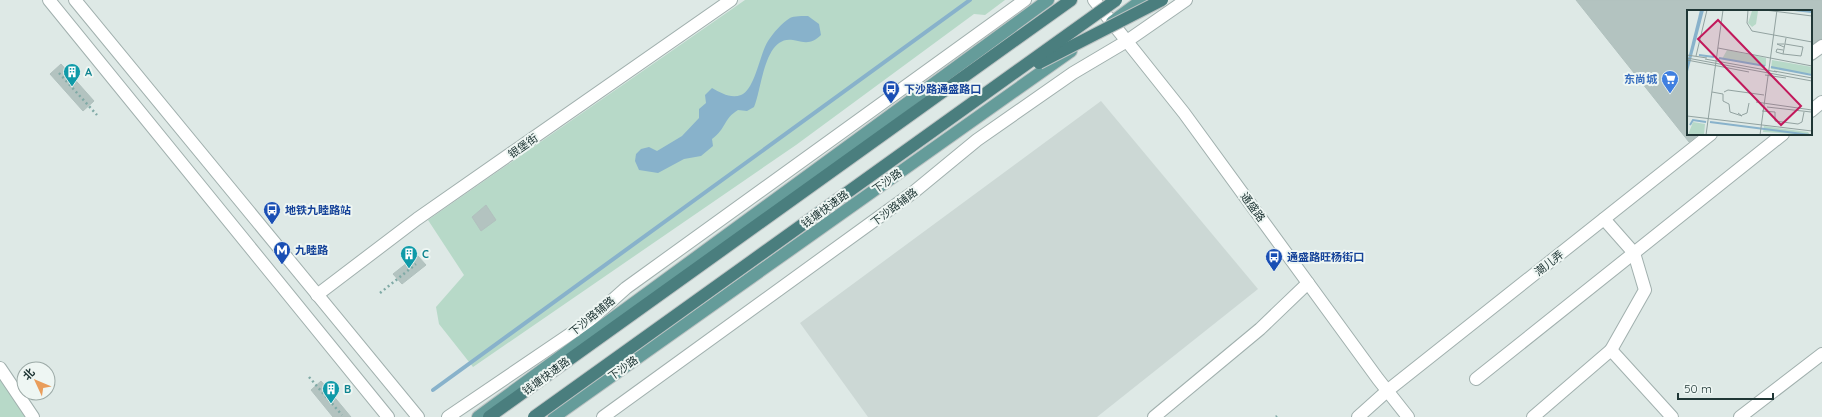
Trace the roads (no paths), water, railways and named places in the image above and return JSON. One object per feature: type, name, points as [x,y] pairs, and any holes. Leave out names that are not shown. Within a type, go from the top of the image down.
[{"type":"highway","name":"钱塘快速路","points":[[489,417],[1071,0]]},
{"type":"highway","name":"钱塘快速路","points":[[534,417],[1116,0]]},
{"type":"highway","points":[[1002,82],[1162,0]]},
{"type":"main road","points":[[478,417],[1048,0]]},
{"type":"main road","name":"下沙路","points":[[554,417],[1142,0]]},
{"type":"street","points":[[49,0],[388,417]]},
{"type":"street","points":[[76,0],[418,417]]},
{"type":"street","name":"银堡街","points":[[317,295],[417,219],[731,0]]},
{"type":"street","name":"下沙路辅路","points":[[448,417],[588,322],[626,288],[1025,0]]},
{"type":"street","name":"通盛路","points":[[1094,0],[1184,113],[1387,391],[1408,417]]},
{"type":"street","name":"下沙路辅路","points":[[603,417],[915,191],[977,140],[1073,73],[1127,41],[1186,0]]},
{"type":"street","points":[[1812,53],[1822,46]]},
{"type":"street","points":[[1812,110],[1822,102]]},
{"type":"street","name":"潮儿弄","points":[[1358,417],[1387,391],[1710,135]]},
{"type":"street","points":[[1476,379],[1781,135]]},
{"type":"street","points":[[1533,417],[1611,350],[1645,290],[1634,253],[1604,219]]},
{"type":"street","points":[[1154,417],[1260,329],[1308,283]]},
{"type":"street","points":[[1611,350],[1672,417]]},
{"type":"street","points":[[1740,417],[1822,354]]},
{"type":"street","points":[[0,368],[33,417]]},
{"type":"water","points":[[796,16],[808,16],[819,24],[821,35],[812,41],[783,41],[776,46],[770,54],[766,65],[754,107],[747,111],[738,110],[733,113],[717,135],[712,139],[713,146],[701,156],[684,159],[658,173],[639,170],[635,161],[636,154],[641,149],[649,147],[657,151],[682,136],[699,118],[699,109],[706,103],[705,95],[712,88],[726,95],[734,96],[741,95],[746,92],[754,79],[765,47],[775,31],[790,18]]},
{"type":"waterway","points":[[433,390],[970,0]]},
{"type":"place","name":"A","points":[[72,87]]},
{"type":"place","name":"东尚城","points":[[1670,94]]},
{"type":"place","name":"下沙路通盛路口","points":[[891,104]]},
{"type":"place","name":"地铁九睦路站","points":[[272,225]]},
{"type":"place","name":"九睦路","points":[[282,265]]},
{"type":"place","name":"C","points":[[409,269]]},
{"type":"place","name":"通盛路旺杨街口","points":[[1274,272]]},
{"type":"place","name":"B","points":[[331,404]]}]
